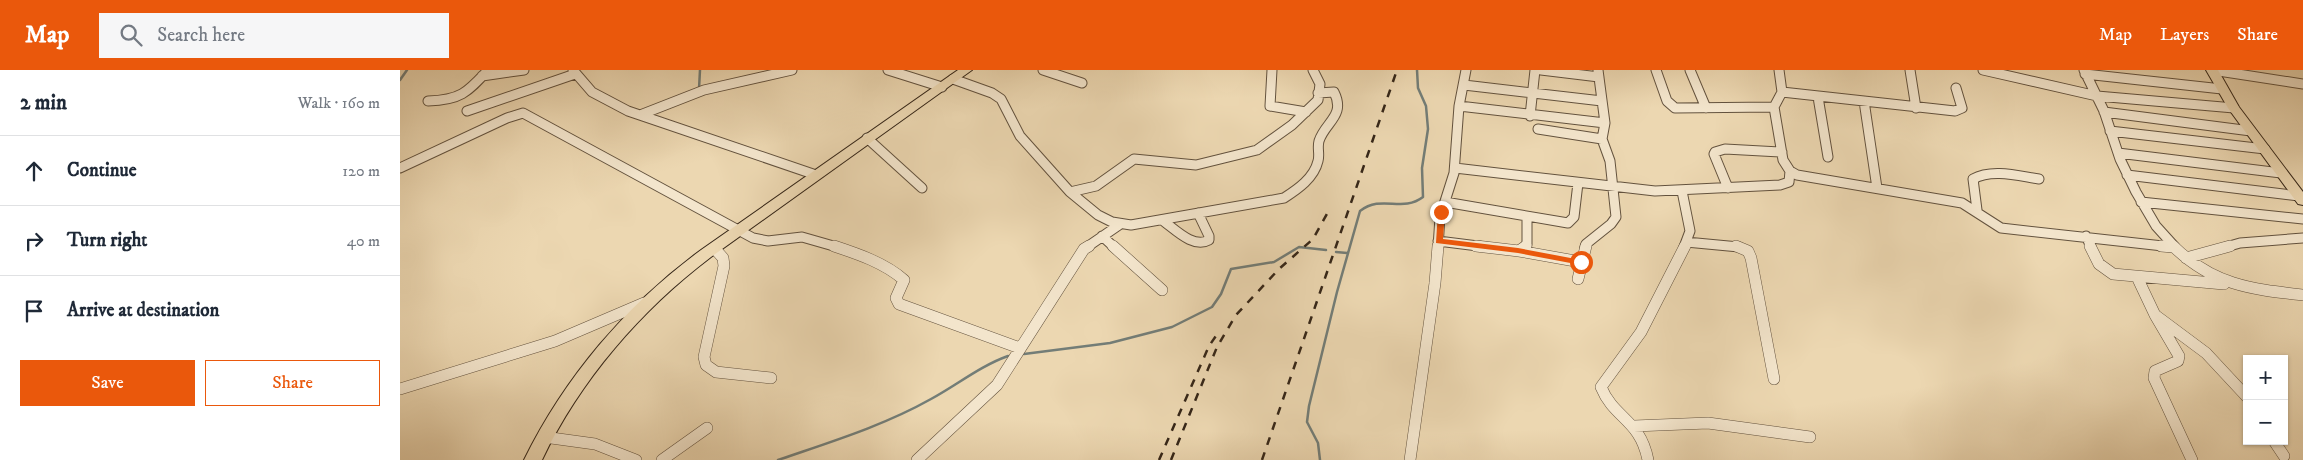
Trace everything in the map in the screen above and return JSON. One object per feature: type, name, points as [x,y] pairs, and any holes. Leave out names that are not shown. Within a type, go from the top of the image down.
[{"type":"highway","points":[[533,460],[563,407],[602,356],[666,285],[867,138],[966,70]]},
{"type":"main road","points":[[2212,70],[2234,108],[2301,198]]},
{"type":"street","points":[[428,101],[459,98],[470,91],[485,73],[524,70]]},
{"type":"street","points":[[640,115],[752,74],[792,70]]},
{"type":"street","points":[[888,70],[992,93],[1001,99],[1020,136],[1070,192],[1104,219],[1119,225],[1162,220],[1284,198],[1304,183],[1317,163],[1319,141],[1337,112],[1336,95],[1334,92],[1318,94]]},
{"type":"street","points":[[1043,70],[1082,82]]},
{"type":"street","points":[[1272,70],[1269,94],[1270,106],[1306,112]]},
{"type":"street","points":[[1070,192],[1096,186],[1134,159],[1196,165],[1257,150],[1306,112],[1318,100],[1320,84],[1313,70]]},
{"type":"street","points":[[1410,460],[1435,283],[1440,217],[1452,186],[1459,106],[1466,70]]},
{"type":"street","points":[[1530,116],[1531,92],[1535,70]]},
{"type":"street","points":[[1541,70],[1598,73],[1605,123],[1602,139],[1608,153],[1615,221],[1586,244],[1578,279]]},
{"type":"street","points":[[1656,70],[1667,102],[1680,109],[1774,107]]},
{"type":"street","points":[[1690,70],[1706,108]]},
{"type":"street","points":[[1779,70],[1782,92],[1774,107],[1783,160],[1790,171],[1797,175],[1962,203],[1977,210],[1988,223],[2001,228],[2173,247]]},
{"type":"street","points":[[1910,70],[1916,108]]},
{"type":"street","points":[[1983,70],[1997,71],[2096,96],[2234,108]]},
{"type":"street","points":[[2212,70],[2303,84]]},
{"type":"street","points":[[467,111],[574,72],[592,92],[607,101],[640,115],[816,176]]},
{"type":"street","points":[[2084,72],[2222,89]]},
{"type":"street","points":[[2084,72],[2104,112],[2127,175],[2153,222],[2173,247],[2206,272],[2230,284],[2244,288],[2303,296]]},
{"type":"street","points":[[1464,85],[1602,101]]},
{"type":"street","points":[[1782,92],[1916,108],[1960,110],[1962,108],[1956,88]]},
{"type":"street","points":[[1818,96],[1828,157]]},
{"type":"street","points":[[1864,102],[1877,188]]},
{"type":"street","points":[[1459,106],[1530,116],[1605,123]]},
{"type":"street","points":[[2104,112],[2251,131]]},
{"type":"street","points":[[400,168],[507,118],[523,113],[739,231],[763,241],[803,237],[872,262],[901,276],[904,280],[904,284],[896,294],[896,301],[899,304],[1020,348]]},
{"type":"street","points":[[1538,128],[1602,139]]},
{"type":"street","points":[[2110,131],[2265,149]]},
{"type":"street","points":[[867,138],[922,188]]},
{"type":"street","points":[[1728,188],[1714,154],[1715,152],[1725,149],[1782,152]]},
{"type":"street","points":[[2118,153],[2281,173]]},
{"type":"street","points":[[1455,168],[1655,191],[1786,184],[1790,180],[1790,171]]},
{"type":"street","points":[[1977,210],[1973,179],[1975,176],[1988,174],[2039,179]]},
{"type":"street","points":[[2127,175],[2301,198]]},
{"type":"street","points":[[1445,202],[1560,223],[1572,220],[1578,183]]},
{"type":"street","points":[[1648,460],[1647,452],[1634,426],[1606,399],[1601,387],[1641,332],[1686,242],[1690,231],[1682,191]]},
{"type":"street","points":[[2141,202],[2303,219]]},
{"type":"street","points":[[1162,220],[1196,242],[1204,244],[1209,240],[1209,236],[1198,213]]},
{"type":"street","points":[[1518,251],[1527,246],[1527,217]]},
{"type":"street","points":[[922,457],[997,385],[1081,254],[1102,236],[1119,225]]},
{"type":"street","points":[[1102,236],[1162,290]]},
{"type":"street","points":[[2086,236],[2099,264],[2113,274],[2230,284]]},
{"type":"street","points":[[2186,258],[2240,243],[2303,238]]},
{"type":"street","points":[[1438,241],[1518,251],[1581,262]]},
{"type":"street","points":[[1686,242],[1735,246],[1748,251],[1751,258],[1774,379]]},
{"type":"street","points":[[715,249],[723,258],[724,266],[704,357],[704,365],[708,370],[716,372],[770,378]]},
{"type":"street","points":[[2137,277],[2155,315],[2179,356],[2178,361],[2172,365],[2155,371],[2154,378],[2192,460]]},
{"type":"street","points":[[400,389],[604,323],[652,300]]},
{"type":"street","points":[[2155,315],[2206,353],[2243,393]]},
{"type":"street","points":[[1634,426],[1708,423],[1810,438]]},
{"type":"street","points":[[662,460],[707,428]]},
{"type":"street","points":[[544,438],[596,444],[636,460]]},
{"type":"street","points":[[2277,445],[2284,456]]},
{"type":"waterway","points":[[400,80],[407,70]]},
{"type":"waterway","points":[[699,89],[700,70]]},
{"type":"waterway","points":[[1320,460],[1318,443],[1307,422],[1309,406],[1337,292],[1360,211],[1376,204],[1407,204],[1423,197],[1422,168],[1428,129],[1426,106],[1418,88],[1417,70]]},
{"type":"waterway","points":[[1024,354],[1110,343],[1172,327],[1212,307],[1221,294],[1231,269],[1274,262],[1299,247],[1326,250]]},
{"type":"waterway","points":[[1336,252],[1347,253]]},
{"type":"waterway","points":[[778,460],[856,433],[913,409],[988,365],[1008,356]]},
{"type":"railway","points":[[1262,460],[1397,70]]},
{"type":"railway","points":[[1171,460],[1217,347],[1236,315],[1279,269],[1313,239],[1328,212]]},
{"type":"railway","points":[[1159,460],[1209,346],[1218,333]]},
{"type":"route","points":[[1441,212],[1438,241],[1518,251],[1581,262]]}]
